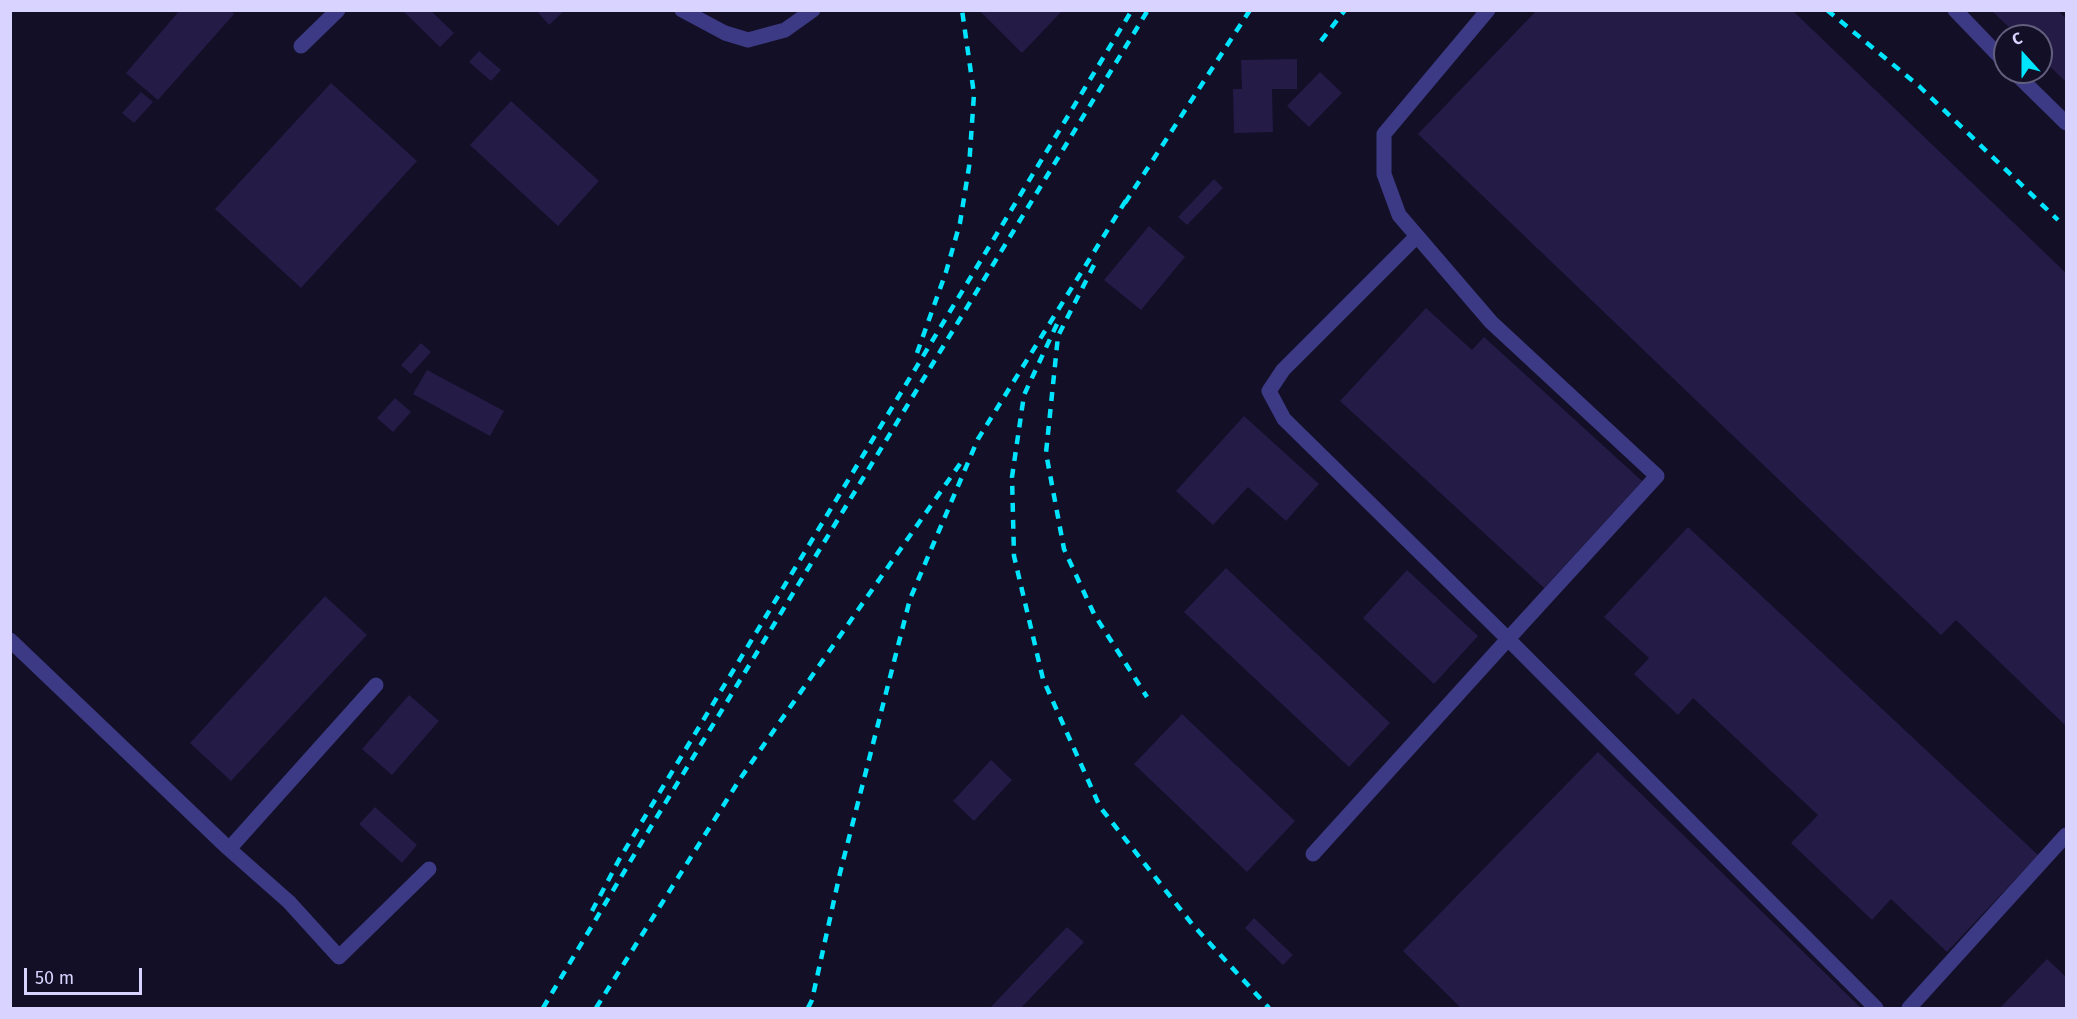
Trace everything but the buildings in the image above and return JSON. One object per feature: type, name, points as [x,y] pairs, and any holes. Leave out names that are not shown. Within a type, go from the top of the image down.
[{"type":"lane","points":[[301,46],[338,10]]},
{"type":"lane","points":[[682,10],[725,33],[748,40],[785,30],[813,10]]},
{"type":"lane","points":[[1313,854],[1657,476],[1491,322],[1399,215],[1384,174],[1384,134],[1488,10]]},
{"type":"lane","points":[[1955,10],[1993,50]]},
{"type":"lane","points":[[2026,84],[2067,123]]},
{"type":"lane","points":[[1417,236],[1283,370],[1269,391],[1284,419],[1508,639],[1876,1008]]},
{"type":"lane","points":[[10,640],[229,849],[289,902],[339,957],[429,869]]},
{"type":"lane","points":[[229,849],[376,685]]},
{"type":"lane","points":[[1910,1008],[2067,835]]},
{"type":"railway","points":[[917,353],[946,272],[960,223],[969,167],[974,94],[962,10]]},
{"type":"railway","points":[[592,911],[620,858],[1132,10]]},
{"type":"railway","points":[[543,1008],[1148,10]]},
{"type":"railway","points":[[1125,203],[1250,10]]},
{"type":"railway","points":[[1321,41],[1345,10]]},
{"type":"railway","points":[[1827,10],[1919,86],[2058,220]]},
{"type":"railway","points":[[808,1008],[812,1000],[840,873],[910,599],[978,439],[1128,197]]},
{"type":"railway","points":[[1094,265],[1058,336],[1046,453],[1064,549],[1094,614],[1147,697]]},
{"type":"railway","points":[[1057,324],[1024,395],[1012,477],[1014,556],[1043,679],[1100,807],[1192,924],[1269,1008]]},
{"type":"railway","points":[[596,1008],[740,779],[962,461]]}]
